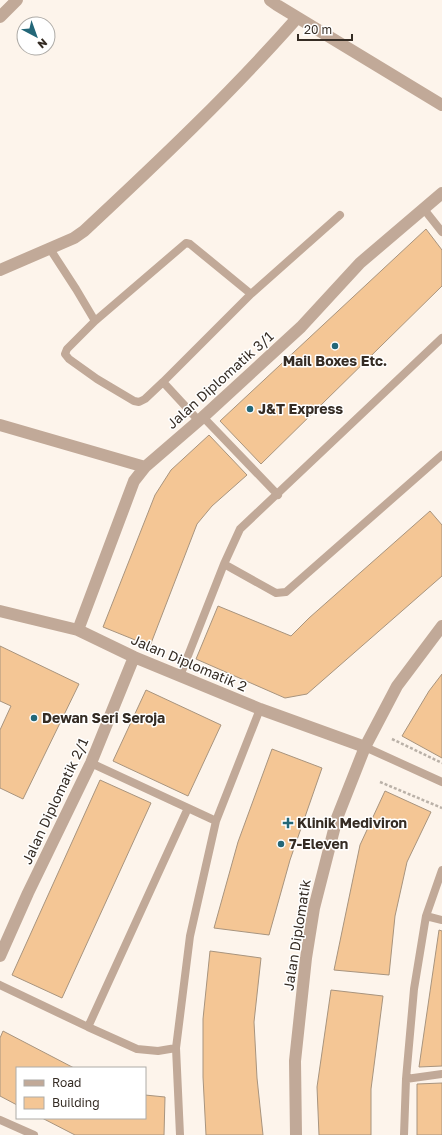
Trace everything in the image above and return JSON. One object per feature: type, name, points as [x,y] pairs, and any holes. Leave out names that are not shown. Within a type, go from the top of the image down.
[{"type":"street","points":[[0,17],[17,0]]},
{"type":"street","points":[[270,0],[297,18],[442,105]]},
{"type":"street","points":[[0,270],[74,238],[84,231],[172,149],[258,62],[297,18]]},
{"type":"street","name":"Jalan Diplomatik 3/1","points":[[78,630],[134,481],[145,467],[201,419],[301,327],[360,263],[442,193]]},
{"type":"street","points":[[0,425],[145,467]]},
{"type":"street","name":"Jalan Diplomatik 2","points":[[0,611],[78,630],[134,657],[260,709],[365,747]]},
{"type":"street","name":"Jalan Diplomatik","points":[[296,1135],[295,1061],[306,958],[314,908],[337,818],[365,747],[397,686],[442,626]]},
{"type":"street","name":"Jalan Diplomatik 2/1","points":[[0,956],[28,893],[91,763],[134,657]]},
{"type":"lane","points":[[424,208],[442,232]]},
{"type":"lane","points":[[251,294],[190,244],[186,243],[95,321],[67,349],[65,354],[69,359],[97,379],[134,401],[139,402],[145,399],[251,294],[340,215]]},
{"type":"lane","points":[[50,249],[95,321]]},
{"type":"lane","points":[[180,676],[224,564],[240,529],[278,495],[442,338]]},
{"type":"lane","points":[[163,382],[278,495]]},
{"type":"lane","points":[[224,564],[276,593],[286,592],[442,455]]},
{"type":"lane","points":[[180,1135],[176,1048],[190,936],[216,821],[260,709]]},
{"type":"lane","points":[[365,747],[442,782]]},
{"type":"lane","points":[[91,763],[216,821]]},
{"type":"lane","points":[[88,1027],[188,808]]},
{"type":"lane","points":[[404,1135],[406,1079],[414,990],[426,916],[442,870]]},
{"type":"lane","points":[[426,916],[442,920]]},
{"type":"lane","points":[[0,985],[137,1049],[158,1051],[176,1048]]},
{"type":"lane","points":[[406,1079],[442,1074]]},
{"type":"lane","points":[[0,1120],[34,1135]]},
{"type":"path","points":[[392,739],[442,763]]},
{"type":"path","points":[[380,782],[442,808]]},
{"type":"building","points":[[426,229],[442,250],[442,286],[261,464],[220,421]]},
{"type":"building","points":[[209,435],[247,475],[212,506],[197,524],[150,646],[103,627],[155,495],[171,470]]},
{"type":"building","points":[[430,511],[442,525],[442,576],[307,694],[285,698],[196,659],[218,606],[291,636],[309,618]]},
{"type":"building","name":"Dewan Seri Seroja","points":[[0,646],[79,684],[23,799],[0,788],[0,730],[11,706],[0,701]]},
{"type":"building","points":[[442,674],[442,758],[402,736],[429,691]]},
{"type":"building","points":[[146,690],[221,725],[188,796],[113,761]]},
{"type":"building","points":[[272,749],[322,768],[290,860],[269,935],[214,928],[238,842]]},
{"type":"building","points":[[100,780],[151,803],[62,998],[12,975]]},
{"type":"building","points":[[385,791],[431,812],[407,862],[395,916],[389,975],[334,970],[360,845]]},
{"type":"building","points":[[439,930],[442,931],[442,1066],[419,1067]]},
{"type":"building","points":[[210,951],[261,958],[254,1022],[257,1078],[263,1135],[206,1135],[203,1077],[203,1019]]},
{"type":"building","points":[[331,990],[383,996],[371,1089],[371,1135],[319,1135],[317,1087]]},
{"type":"building","points":[[3,1031],[72,1067],[16,1067],[16,1104],[0,1096],[0,1038]]},
{"type":"building","points":[[442,1083],[442,1135],[417,1135],[417,1084]]},
{"type":"building","points":[[146,1095],[165,1097],[164,1135],[75,1135],[44,1119],[146,1119]]},
{"type":"place","name":"Mail Boxes Etc.","points":[[335,346]]},
{"type":"place","name":"J&T Express","points":[[250,409]]},
{"type":"place","name":"Dewan Seri Seroja","points":[[34,718]]},
{"type":"place","name":"Klinik Mediviron","points":[[288,823]]},
{"type":"place","name":"7-Eleven","points":[[281,844]]}]
